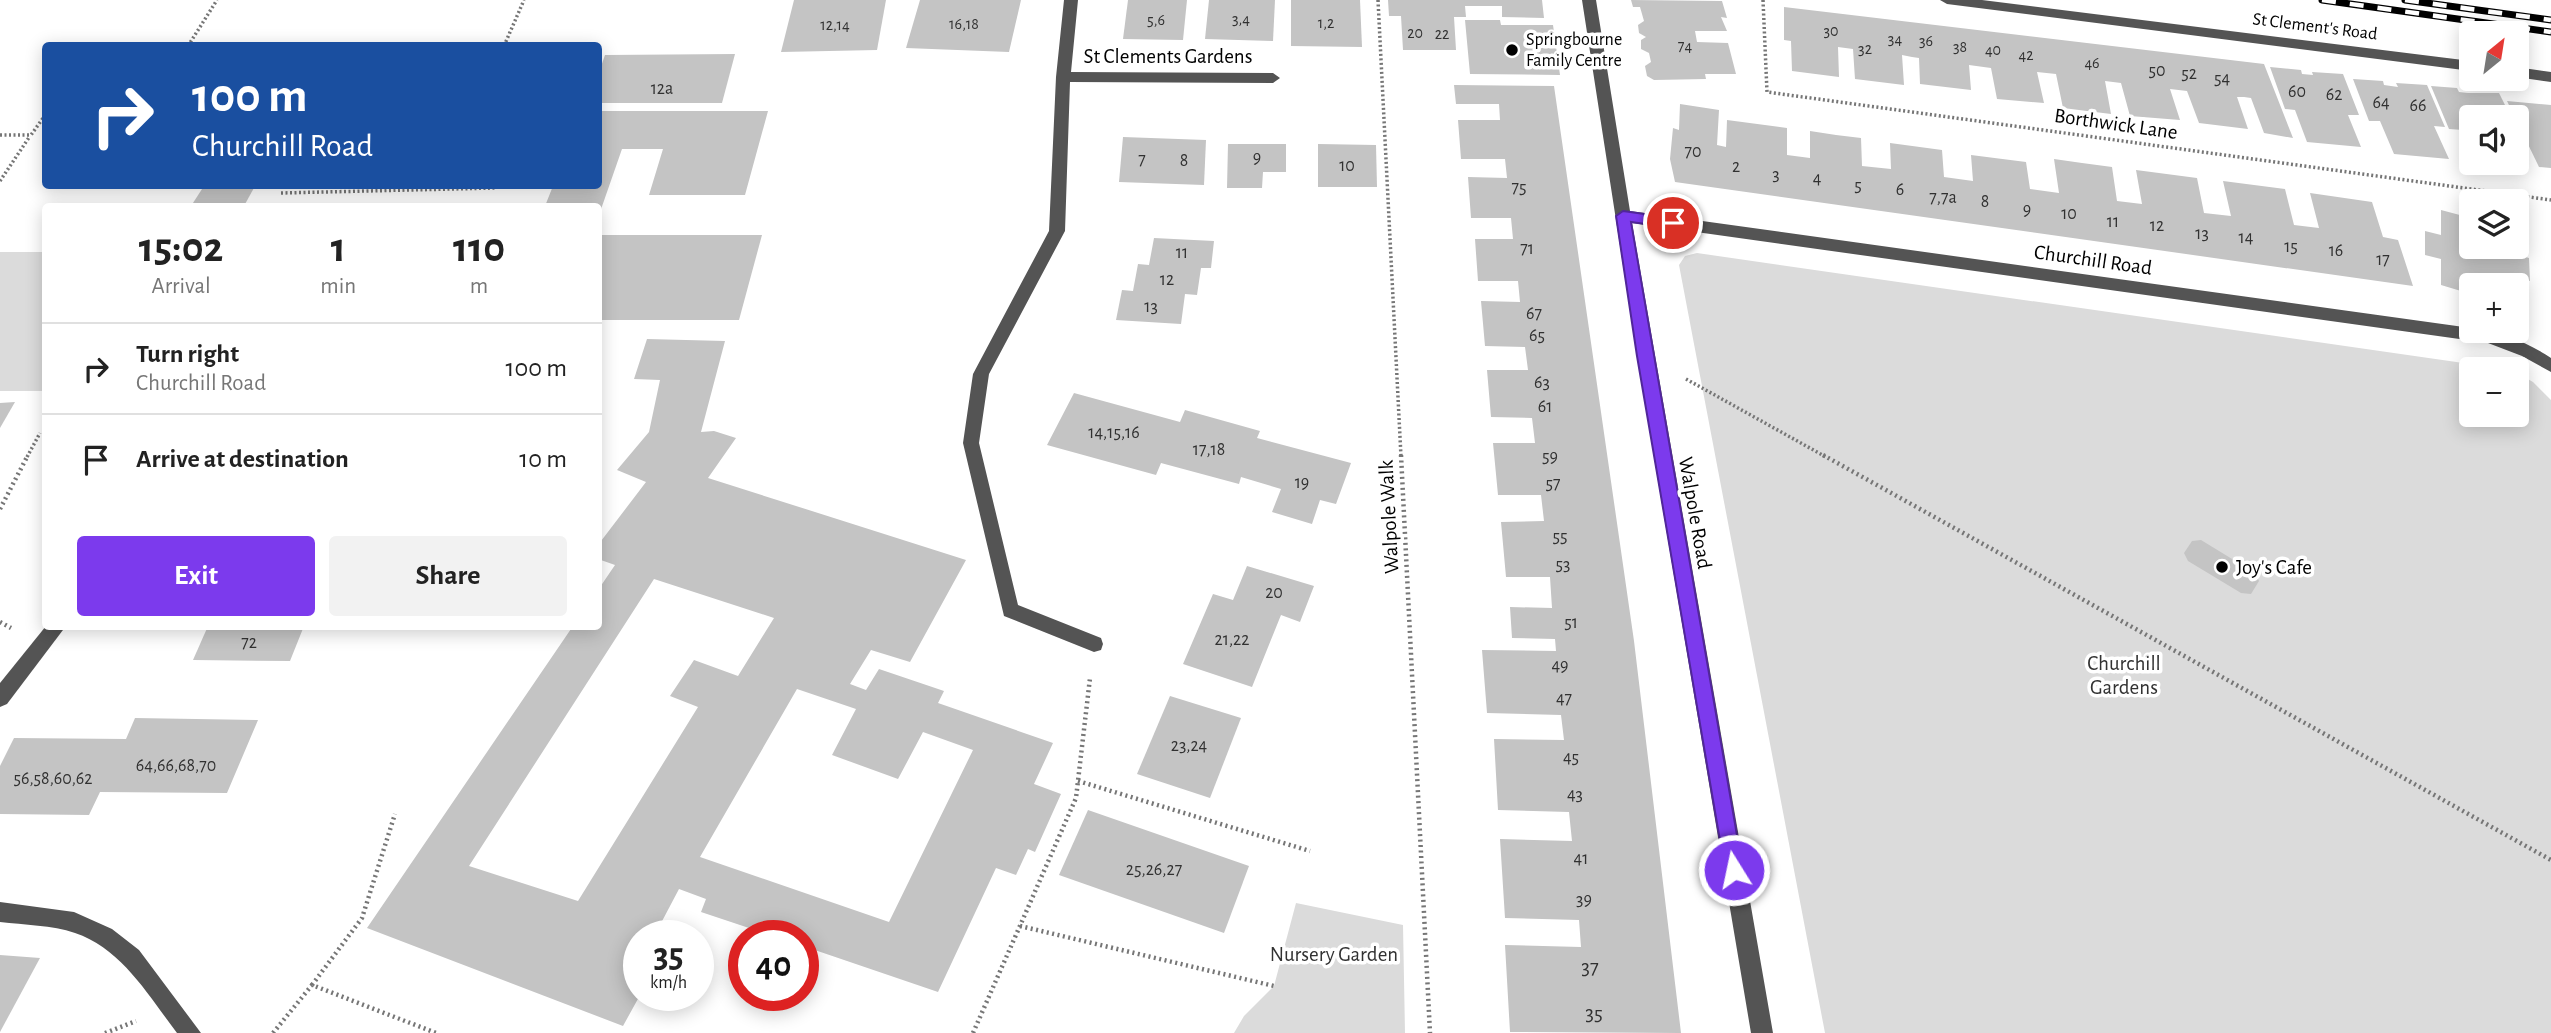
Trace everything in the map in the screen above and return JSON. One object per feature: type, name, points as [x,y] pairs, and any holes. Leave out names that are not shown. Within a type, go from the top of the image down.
[{"type":"street","name":"St Clements Gardens","points":[[1071,0],[1063,76],[1057,231],[981,374],[971,443],[1010,610],[1094,644]]},
{"type":"street","name":"Walpole Road","points":[[1589,0],[1644,356],[1762,1033]]},
{"type":"street","name":"St Clement's Road","points":[[1947,0],[2459,64]]},
{"type":"street","points":[[2529,73],[2551,76]]},
{"type":"street","name":"St Clements Gardens","points":[[1063,76],[1273,78]]},
{"type":"street","name":"Churchill Road","points":[[1623,216],[2489,337],[2528,351],[2551,366]]},
{"type":"street","points":[[0,698],[54,630]]},
{"type":"street","points":[[0,912],[74,922],[105,936],[132,957],[190,1033]]},
{"type":"path","points":[[191,42],[217,0]]},
{"type":"path","points":[[506,42],[524,0]]},
{"type":"path","name":"Walpole Walk","points":[[1378,0],[1430,1033]]},
{"type":"path","name":"Borthwick Lane","points":[[1763,0],[1767,92],[2551,200]]},
{"type":"path","points":[[0,181],[42,120]]},
{"type":"path","points":[[0,135],[31,135]]},
{"type":"path","points":[[281,193],[411,189]]},
{"type":"path","points":[[1644,356],[2551,860]]},
{"type":"path","points":[[0,509],[40,433]]},
{"type":"path","points":[[973,1033],[1076,798],[1094,644]]},
{"type":"path","points":[[1078,781],[1310,851]]},
{"type":"path","points":[[274,1033],[362,918],[395,814]]},
{"type":"path","points":[[1020,926],[1274,986]]},
{"type":"path","points":[[312,985],[436,1033]]},
{"type":"green space","points":[[0,252],[42,252],[42,391],[0,391]]},
{"type":"green space","name":"Churchill Gardens","points":[[1697,253],[2459,362],[2459,427],[2529,427],[2529,380],[2533,382],[2551,400],[2551,1033],[1825,1033],[1679,265],[1685,256]]},
{"type":"green space","name":"Nursery Garden","points":[[1296,903],[1403,925],[1405,1033],[1234,1033],[1244,1016],[1274,986]]},
{"type":"building","points":[[794,0],[886,0],[877,50],[781,52]]},
{"type":"building","points":[[920,0],[1021,0],[1009,52],[906,48]]},
{"type":"building","points":[[1128,0],[1187,0],[1183,40],[1123,39]]},
{"type":"building","points":[[1209,0],[1275,0],[1273,41],[1205,39]]},
{"type":"building","points":[[1291,0],[1360,0],[1362,47],[1291,46]]},
{"type":"building","points":[[1388,0],[1542,0],[1544,18],[1502,17],[1502,6],[1465,6],[1466,17],[1454,17],[1456,50],[1403,50],[1401,16],[1389,16]]},
{"type":"building","points":[[1631,0],[1722,1],[1727,18],[1721,17],[1727,31],[1695,31],[1697,42],[1728,43],[1736,74],[1705,74],[1706,79],[1654,80],[1647,76],[1645,66],[1651,62],[1649,53],[1641,49],[1641,40],[1646,37],[1639,33],[1638,25],[1644,21],[1640,7],[1633,7]]},
{"type":"building","points":[[1784,7],[2264,64],[2293,138],[2264,133],[2251,98],[2244,97],[2237,97],[2248,129],[2199,123],[2187,91],[2170,89],[2180,120],[2130,116],[2121,83],[2105,81],[2111,114],[2063,108],[2056,74],[2037,72],[2044,103],[1997,99],[1991,68],[1969,65],[1971,90],[1920,84],[1919,58],[1902,55],[1904,85],[1855,79],[1853,49],[1838,47],[1839,77],[1792,71],[1791,41],[1784,40]]},
{"type":"building","name":"Springbourne Family Centre","points":[[1465,20],[1500,20],[1501,25],[1553,25],[1560,75],[1470,74]]},
{"type":"building","points":[[735,54],[722,103],[602,103],[602,64],[605,55]]},
{"type":"building","points":[[2270,67],[2301,70],[2302,74],[2343,74],[2359,115],[2348,115],[2361,147],[2307,142],[2295,110],[2285,109]]},
{"type":"building","points":[[2353,79],[2383,81],[2384,85],[2398,87],[2396,83],[2427,85],[2445,127],[2434,126],[2449,159],[2394,154],[2380,121],[2369,121]]},
{"type":"building","points":[[1454,85],[1554,86],[1634,641],[1681,1033],[1510,1032],[1505,945],[1581,947],[1579,920],[1505,918],[1500,839],[1572,841],[1569,812],[1498,810],[1494,739],[1564,740],[1561,715],[1487,713],[1482,650],[1556,651],[1555,639],[1512,638],[1510,607],[1552,608],[1550,577],[1506,577],[1501,522],[1544,521],[1541,495],[1498,495],[1493,443],[1535,443],[1532,418],[1491,417],[1487,370],[1528,370],[1525,347],[1485,346],[1481,301],[1520,302],[1518,281],[1478,281],[1475,239],[1513,239],[1511,218],[1471,218],[1468,177],[1507,178],[1505,159],[1461,159],[1458,120],[1500,120],[1499,104],[1456,104]]},
{"type":"building","points":[[2431,86],[2457,88],[2459,92],[2468,93],[2499,93],[2505,105],[2459,105],[2459,130],[2449,129]]},
{"type":"building","points":[[2507,101],[2551,105],[2551,168],[2539,167],[2529,146],[2529,105],[2509,105]]},
{"type":"building","points":[[1680,104],[1719,110],[1717,145],[1726,147],[1727,120],[1787,128],[1787,155],[1810,158],[1810,131],[1861,138],[1862,166],[1891,169],[1890,143],[1942,150],[1944,177],[1973,181],[1971,155],[2026,162],[2030,189],[2059,193],[2054,159],[2112,167],[2117,201],[2142,204],[2136,170],[2197,178],[2204,213],[2231,216],[2223,181],[2285,189],[2294,225],[2319,228],[2310,193],[2372,202],[2383,237],[2398,240],[2413,286],[1675,182],[1670,159],[1673,128],[1679,130]]},
{"type":"building","points":[[602,111],[768,111],[745,195],[649,195],[663,149],[622,149],[602,206],[602,203],[546,203],[552,189],[602,189]]},
{"type":"building","points":[[1123,137],[1206,140],[1204,185],[1119,182]]},
{"type":"building","points":[[1228,144],[1286,144],[1286,172],[1263,172],[1262,188],[1227,188]]},
{"type":"building","points":[[1318,144],[1376,145],[1377,187],[1318,187]]},
{"type":"building","points":[[202,189],[253,189],[246,203],[193,203]]},
{"type":"building","points":[[2441,210],[2459,215],[2459,259],[2529,258],[2530,281],[2529,273],[2459,273],[2459,290],[2441,285],[2441,259],[2425,255],[2425,231],[2441,235]]},
{"type":"building","points":[[602,235],[762,235],[739,320],[602,320]]},
{"type":"building","points":[[1154,238],[1214,241],[1211,268],[1201,268],[1197,295],[1185,294],[1181,324],[1116,320],[1122,290],[1133,291],[1138,264],[1149,265]]},
{"type":"building","points":[[647,339],[725,341],[701,432],[714,431],[736,438],[708,478],[966,560],[910,662],[871,650],[850,684],[866,690],[879,669],[944,691],[938,703],[1053,743],[1034,784],[1061,794],[1035,852],[1028,849],[1016,875],[996,868],[938,992],[819,951],[819,920],[728,921],[701,912],[706,899],[679,889],[663,920],[623,920],[623,1011],[631,1011],[623,1026],[367,928],[570,630],[602,630],[602,584],[615,565],[602,560],[602,540],[646,482],[617,470],[649,432],[660,380],[634,379]],"holes":[[[654,579],[774,618],[738,676],[694,660],[670,696],[698,707],[578,901],[469,866]],[[797,689],[856,709],[832,755],[898,779],[923,732],[973,750],[889,922],[700,857]]]},
{"type":"building","points":[[1074,393],[1180,422],[1185,410],[1260,431],[1257,438],[1351,463],[1336,504],[1320,500],[1312,524],[1272,512],[1281,489],[1241,477],[1239,484],[1161,463],[1156,475],[1047,445]]},
{"type":"building","points":[[15,402],[0,428],[0,403]]},
{"type":"building","name":"Joy's Cafe","points":[[2201,540],[2255,573],[2259,581],[2251,594],[2241,593],[2188,561],[2184,553],[2192,541]]},
{"type":"building","points":[[1247,566],[1314,586],[1300,622],[1281,615],[1252,687],[1183,664],[1213,594],[1233,600]]},
{"type":"building","points":[[206,630],[302,630],[290,661],[193,660]]},
{"type":"building","points":[[1170,696],[1241,718],[1210,798],[1137,774]]},
{"type":"building","points":[[135,718],[258,720],[227,793],[100,792],[89,815],[0,814],[0,766],[14,738],[126,739]]},
{"type":"building","points":[[1088,810],[1249,866],[1224,933],[1059,875]]},
{"type":"building","points":[[0,955],[40,958],[0,1032]]},
{"type":"railway","points":[[2322,0],[2551,32]]},
{"type":"railway","points":[[2405,0],[2551,20]]},
{"type":"place","name":"Springbourne Family Centre","points":[[1512,50]]},
{"type":"place","name":"Joy's Cafe","points":[[2222,567]]},
{"type":"route","points":[[1673,223],[1623,216],[1644,356],[1734,870]]}]
